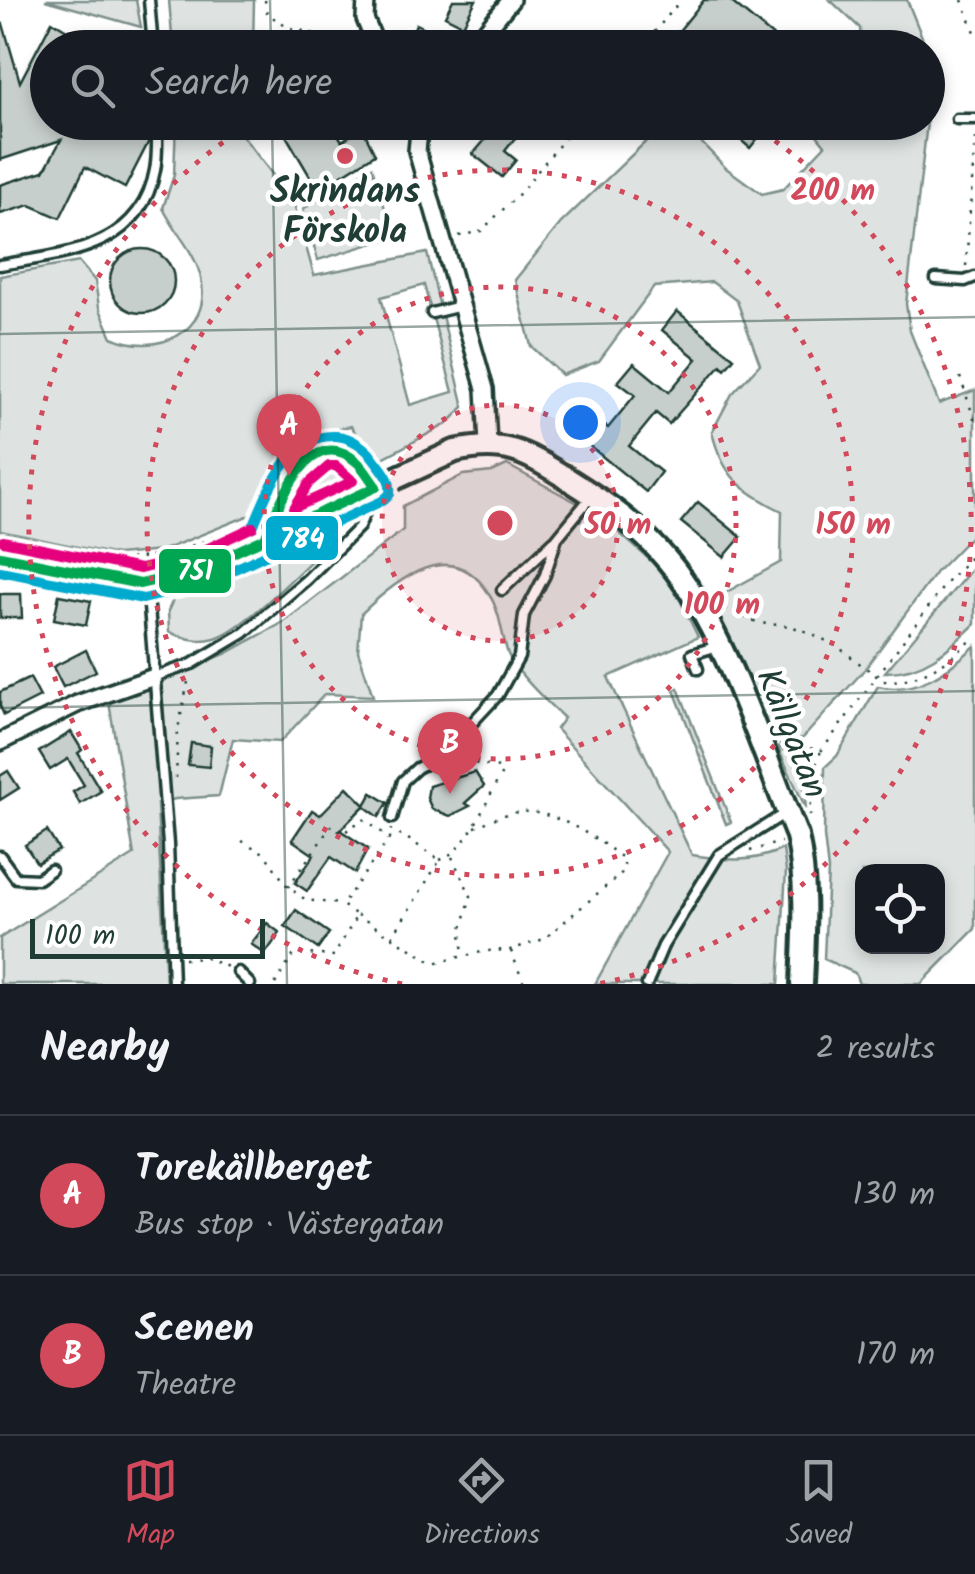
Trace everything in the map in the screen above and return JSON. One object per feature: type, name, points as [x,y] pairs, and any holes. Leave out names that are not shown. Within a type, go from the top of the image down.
[{"type":"street","points":[[366,0],[370,30]]},
{"type":"street","points":[[486,30],[510,0]]},
{"type":"street","points":[[0,556],[140,584],[192,572],[371,479],[454,450],[488,444],[486,392],[417,151],[418,140]]},
{"type":"street","name":"Källgatan","points":[[488,444],[534,458],[594,494],[634,526],[669,562],[718,646],[797,836],[804,867],[806,914],[802,984]]},
{"type":"street","points":[[0,742],[76,704],[154,677]]},
{"type":"lane","points":[[149,0],[152,30]]},
{"type":"lane","points":[[957,119],[975,119]]},
{"type":"lane","points":[[0,265],[85,250],[125,225],[144,201],[155,170],[157,140]]},
{"type":"lane","points":[[936,279],[970,279]]},
{"type":"lane","points":[[432,313],[461,306]]},
{"type":"lane","points":[[154,677],[192,664],[244,633],[307,579],[358,527],[371,479],[344,450],[326,448],[307,460],[275,510],[266,536]]},
{"type":"lane","points":[[502,590],[557,538],[594,494]]},
{"type":"lane","points":[[392,818],[404,781],[417,768],[442,755],[498,695],[518,657],[524,616],[545,575],[557,538]]},
{"type":"lane","points":[[140,584],[149,607],[168,844],[173,984]]},
{"type":"lane","points":[[698,669],[692,654],[718,646]]},
{"type":"lane","points":[[647,984],[663,946],[719,855],[787,812]]},
{"type":"lane","points":[[0,856],[16,878],[38,878],[51,870]]},
{"type":"lane","points":[[238,972],[250,984]]},
{"type":"path","points":[[265,0],[268,14],[298,30]]},
{"type":"path","points":[[656,30],[680,0]]},
{"type":"path","points":[[962,0],[975,32]]},
{"type":"path","points":[[970,279],[975,138]]},
{"type":"path","points":[[444,243],[452,237],[482,232],[563,140]]},
{"type":"path","points":[[960,377],[975,421]]},
{"type":"path","points":[[100,557],[139,561],[167,556],[275,510],[371,479]]},
{"type":"path","points":[[719,855],[757,850],[813,829],[810,788],[822,750],[947,582],[975,552]]},
{"type":"path","points":[[718,606],[760,623],[810,633],[838,647],[876,678],[895,681],[916,678],[938,667],[975,636]]},
{"type":"path","points":[[176,781],[178,729],[192,664]]},
{"type":"path","points":[[756,732],[770,742],[822,750]]},
{"type":"path","points":[[392,937],[440,860],[452,856],[471,829],[502,773],[499,768],[464,764],[442,755]]},
{"type":"path","points":[[242,841],[264,853],[288,887],[306,900],[342,904],[434,963],[510,950],[544,939],[624,872],[624,859],[584,829],[543,816],[512,812],[471,829]]},
{"type":"path","points":[[342,904],[390,838],[392,818]]},
{"type":"path","points":[[288,887],[332,824],[342,834],[362,819],[390,838],[402,835],[440,860]]},
{"type":"path","points":[[452,856],[471,896],[461,932],[463,956]]},
{"type":"path","points":[[275,984],[295,952],[334,956],[358,915]]},
{"type":"path","points":[[510,950],[524,984]]},
{"type":"path","points":[[172,959],[206,958],[238,972]]},
{"type":"shaded area","points":[[45,0],[136,0],[141,27]]},
{"type":"shaded area","points":[[169,0],[254,0],[253,30],[172,30]]},
{"type":"shaded area","points":[[830,0],[907,0],[919,30],[860,30]]},
{"type":"shaded area","points":[[175,140],[246,140],[293,201],[314,275],[427,253],[464,407],[447,424],[375,462],[351,426],[321,431],[255,513],[161,551],[117,555],[0,531],[0,276],[79,262],[95,281],[99,307],[112,337],[146,344],[178,336],[198,313],[201,278],[163,208],[174,175]],"holes":[[[424,285],[453,392],[410,405],[381,297]]]},
{"type":"shaded area","points":[[647,140],[699,140],[726,168],[762,194],[783,189],[825,145],[821,140],[925,140],[906,304],[910,331],[939,404],[975,390],[975,532],[936,572],[865,669],[803,738],[786,741],[768,732],[747,699],[714,599],[781,562],[782,511],[736,481],[722,461],[712,432],[732,394],[760,364],[737,301],[712,282],[654,287],[599,361],[562,375],[531,346],[515,280],[561,223]]},
{"type":"shaded area","points":[[372,167],[394,237],[318,260],[303,209]]},
{"type":"shaded area","points":[[327,457],[344,460],[354,473],[291,501],[317,465]]},
{"type":"shaded area","points":[[507,465],[598,514],[659,568],[680,600],[698,637],[608,677],[692,855],[749,859],[783,849],[786,871],[779,984],[595,984],[668,852],[556,729],[564,718],[512,661],[489,594],[474,576],[458,567],[441,565],[407,577],[361,614],[358,651],[373,696],[325,694],[280,742],[233,739],[219,796],[157,804],[166,984],[0,984],[0,938],[134,855],[109,702],[227,653],[284,622],[403,530],[403,506],[463,475],[492,472]]},
{"type":"shaded area","points":[[317,523],[334,523],[331,542],[243,622],[209,639],[191,639],[169,632],[168,611],[176,593],[265,553]]},
{"type":"shaded area","points":[[975,565],[975,624],[923,664],[885,672]]},
{"type":"shaded area","points":[[975,646],[975,929],[921,984],[859,984],[855,973],[824,959],[828,870],[824,836],[825,767],[837,756],[878,686],[905,687],[942,672]]},
{"type":"shaded area","points":[[678,688],[731,822],[726,824],[674,690]]},
{"type":"shaded area","points":[[777,746],[788,753],[813,757],[804,787],[806,809]]},
{"type":"building","points":[[453,0],[476,0],[463,25],[445,16]]},
{"type":"building","points":[[704,0],[729,0],[765,30],[680,30]]},
{"type":"building","points":[[52,21],[67,30],[47,30]]},
{"type":"building","points":[[3,24],[20,82],[30,63],[30,140],[61,140],[0,160]]},
{"type":"building","points":[[61,140],[149,141],[125,188],[85,167],[60,218],[30,205],[0,214],[0,185],[44,171]]},
{"type":"building","name":"Skrindans Förskola","points":[[289,140],[368,140],[375,154],[318,190]]},
{"type":"building","points":[[485,140],[514,140],[505,151],[516,160],[502,177],[473,154]]},
{"type":"building","points":[[741,140],[756,140],[750,148]]},
{"type":"building","points":[[142,249],[165,258],[174,281],[165,304],[142,313],[119,304],[110,281],[119,258]]},
{"type":"building","points":[[677,311],[734,358],[725,369],[721,365],[669,424],[656,413],[629,446],[661,472],[646,492],[575,434],[591,415],[608,428],[635,395],[618,382],[634,363],[669,392],[697,359],[662,330]]},
{"type":"building","points":[[698,502],[741,537],[724,557],[681,522]]},
{"type":"building","points":[[0,594],[21,594],[22,618],[0,618]]},
{"type":"building","points":[[59,595],[91,601],[86,625],[54,619]]},
{"type":"building","points":[[86,650],[96,671],[63,687],[53,667]]},
{"type":"building","points":[[30,678],[40,697],[4,715],[0,692]]},
{"type":"building","points":[[71,732],[82,750],[78,753],[101,791],[80,804],[73,792],[84,785],[68,759],[50,770],[39,752]]},
{"type":"building","points":[[191,743],[211,746],[209,767],[188,765]]},
{"type":"building","points":[[8,771],[19,788],[0,800],[0,776]]},
{"type":"building","points":[[475,772],[484,786],[465,803],[470,806],[450,816],[432,809],[427,798],[429,786]]},
{"type":"building","points":[[347,787],[365,805],[372,793],[388,803],[379,817],[364,806],[340,830],[368,849],[355,873],[331,857],[307,891],[295,883],[314,855],[292,840],[312,810],[320,815]]},
{"type":"building","points":[[47,831],[59,850],[37,863],[25,845]]},
{"type":"building","points":[[296,910],[329,933],[318,949],[285,926]]},
{"type":"building","points":[[267,923],[280,933],[265,954],[251,944]]},
{"type":"transit line","name":"784","points":[[0,571],[143,599],[198,586],[382,501],[390,494],[388,480],[358,444],[336,436],[320,438],[305,444],[282,467],[253,527]]},
{"type":"transit line","name":"751","points":[[266,536],[299,471],[325,451],[340,452],[357,462],[376,487]]},
{"type":"transit line","points":[[329,466],[336,466],[353,481],[294,508],[309,483],[329,466]]},
{"type":"transit line","name":"751","points":[[0,556],[140,584],[192,572],[376,487]]},
{"type":"transit line","points":[[3,541],[140,569],[187,558],[253,527]]},
{"type":"place","name":"Skrindans Förskola","points":[[345,156]]},
{"type":"place","name":"Torekällberget","points":[[289,476]]},
{"type":"place","name":"Scenen","points":[[450,794]]}]
